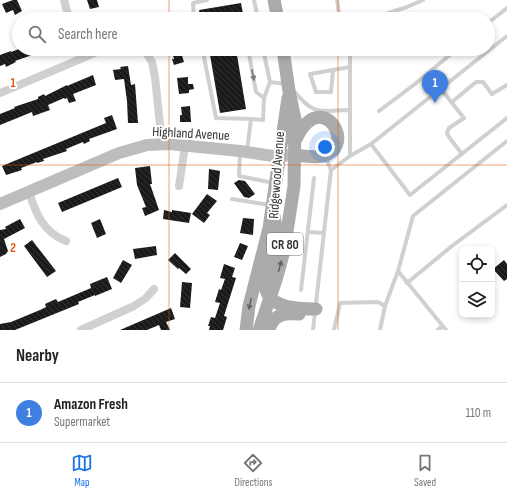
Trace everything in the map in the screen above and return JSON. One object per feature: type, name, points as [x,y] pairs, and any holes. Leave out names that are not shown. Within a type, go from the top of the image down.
[{"type":"main road","points":[[274,0],[277,12]]},
{"type":"main road","name":"Ridgewood Avenue","points":[[259,330],[280,265],[287,236],[292,200],[295,155],[295,119],[284,56]]},
{"type":"main road","name":"Ridgewood Avenue","points":[[246,330],[250,306],[263,254],[276,184],[289,88]]},
{"type":"main road","points":[[295,140],[304,126],[311,119],[318,118],[328,120],[336,128],[338,140],[334,150],[325,155],[318,157],[295,155]]},
{"type":"main road","points":[[272,206],[277,236],[266,280],[266,288],[270,298],[285,306],[315,312]]},
{"type":"main road","points":[[269,330],[273,320],[281,315],[315,312]]},
{"type":"street","points":[[64,0],[68,12]]},
{"type":"street","points":[[0,93],[86,56]]},
{"type":"street","points":[[148,56],[152,62],[155,78],[162,144]]},
{"type":"street","name":"Highland Avenue","points":[[0,204],[126,150],[148,145],[162,144],[185,146],[273,156],[295,155]]},
{"type":"street","points":[[179,186],[185,146]]},
{"type":"street","points":[[29,192],[35,212],[45,227],[56,237],[66,241]]},
{"type":"street","points":[[81,330],[134,306],[146,298],[154,289]]},
{"type":"lane","points":[[194,12],[193,4],[207,0]]},
{"type":"lane","points":[[254,0],[257,12]]},
{"type":"lane","points":[[337,0],[339,12]]},
{"type":"lane","points":[[392,12],[423,0]]},
{"type":"lane","points":[[495,17],[507,8]]},
{"type":"lane","points":[[495,46],[507,36]]},
{"type":"lane","points":[[204,56],[216,118],[251,120],[262,120],[264,98],[270,82],[264,56]]},
{"type":"lane","points":[[249,56],[256,92],[264,98]]},
{"type":"lane","points":[[350,56],[350,156]]},
{"type":"lane","points":[[379,111],[449,56]]},
{"type":"lane","points":[[331,170],[350,156],[371,144],[482,56]]},
{"type":"lane","points":[[333,70],[331,92],[316,92],[310,74],[350,67]]},
{"type":"lane","points":[[270,82],[289,88],[302,102],[317,111],[349,110]]},
{"type":"lane","points":[[452,102],[476,82],[483,82],[492,94],[507,84]]},
{"type":"lane","points":[[441,89],[464,118],[449,128],[447,133],[462,154]]},
{"type":"lane","points":[[371,144],[410,195],[507,118]]},
{"type":"lane","points":[[251,120],[239,176],[276,184]]},
{"type":"lane","points":[[380,330],[385,306],[398,271],[413,216],[507,141]]},
{"type":"lane","points":[[313,330],[331,170],[325,155]]},
{"type":"lane","points":[[301,290],[314,178]]},
{"type":"lane","points":[[232,199],[272,206]]},
{"type":"lane","points":[[407,283],[507,204]]},
{"type":"lane","points":[[308,232],[324,233]]},
{"type":"lane","points":[[398,271],[446,330]]},
{"type":"lane","points":[[334,330],[340,303],[378,302],[385,306]]},
{"type":"lane","points":[[438,330],[442,326]]},
{"type":"building","points":[[17,0],[22,11],[14,12],[13,10],[6,13],[2,4]]},
{"type":"building","points":[[87,0],[97,0],[99,7],[90,9]]},
{"type":"building","points":[[241,3],[243,12],[199,12],[199,10]]},
{"type":"building","points":[[11,52],[12,56],[29,56],[15,61],[16,62],[6,67],[5,64],[0,66],[0,55]]},
{"type":"building","points":[[173,56],[182,56],[184,62],[174,65],[172,59],[174,59]]},
{"type":"building","points":[[210,56],[237,56],[246,109],[220,113]]},
{"type":"building","points":[[128,66],[131,85],[135,84],[138,123],[128,123],[124,79],[115,80],[113,70]]},
{"type":"building","points":[[93,75],[96,85],[73,94],[76,101],[69,103],[67,98],[64,98],[48,105],[50,110],[33,116],[32,112],[0,125],[0,114],[15,108],[14,107],[38,99],[38,97],[44,94],[45,96],[67,85]]},
{"type":"building","points":[[188,77],[188,84],[193,84],[194,89],[189,90],[189,93],[179,94],[177,78]]},
{"type":"building","points":[[190,106],[191,122],[180,122],[180,115],[182,115],[181,107]]},
{"type":"building","points":[[112,115],[117,129],[89,139],[90,141],[84,144],[83,142],[66,149],[67,151],[43,159],[44,161],[37,162],[21,168],[22,170],[6,175],[2,166],[106,123],[104,118]]},
{"type":"building","points":[[150,166],[152,184],[150,184],[159,210],[145,216],[142,208],[146,207],[137,185],[135,168]]},
{"type":"building","points":[[209,169],[220,171],[218,190],[208,189]]},
{"type":"building","points":[[118,178],[122,187],[62,212],[58,203]]},
{"type":"building","points":[[239,180],[245,181],[255,194],[249,198],[244,197],[234,183]]},
{"type":"building","points":[[207,194],[217,201],[207,213],[210,215],[204,223],[192,214]]},
{"type":"building","points":[[164,210],[191,213],[189,223],[163,219]]},
{"type":"building","points":[[243,218],[254,219],[253,235],[240,233]]},
{"type":"building","points":[[20,219],[25,228],[4,239],[8,251],[0,257],[0,230],[6,229],[5,227]]},
{"type":"building","points":[[100,219],[106,234],[97,238],[91,223]]},
{"type":"building","points":[[32,240],[56,271],[47,277],[24,246]]},
{"type":"building","points":[[240,243],[248,246],[242,260],[234,257]]},
{"type":"building","points":[[156,246],[157,255],[135,259],[133,249]]},
{"type":"building","points":[[175,253],[191,269],[186,274],[168,260]]},
{"type":"building","points":[[123,260],[132,265],[121,283],[113,278]]},
{"type":"building","points":[[504,260],[507,264],[507,279],[504,281],[495,271],[495,267]]},
{"type":"building","points":[[224,264],[235,268],[232,277],[236,278],[224,316],[227,317],[223,330],[209,330],[210,326],[208,326],[211,317],[215,318],[220,303],[215,302],[219,289],[221,290],[225,279],[220,278]]},
{"type":"building","points":[[107,277],[112,289],[78,302],[79,304],[15,330],[0,330],[0,324],[11,322],[40,310],[46,307],[45,304],[56,299],[58,302],[91,288],[90,284]]},
{"type":"building","points":[[182,282],[192,283],[190,308],[180,307]]},
{"type":"building","points":[[171,308],[175,319],[166,322],[170,330],[161,330],[159,325],[147,330],[120,330]]},
{"type":"place","name":"Amazon Fresh","points":[[435,103]]}]
